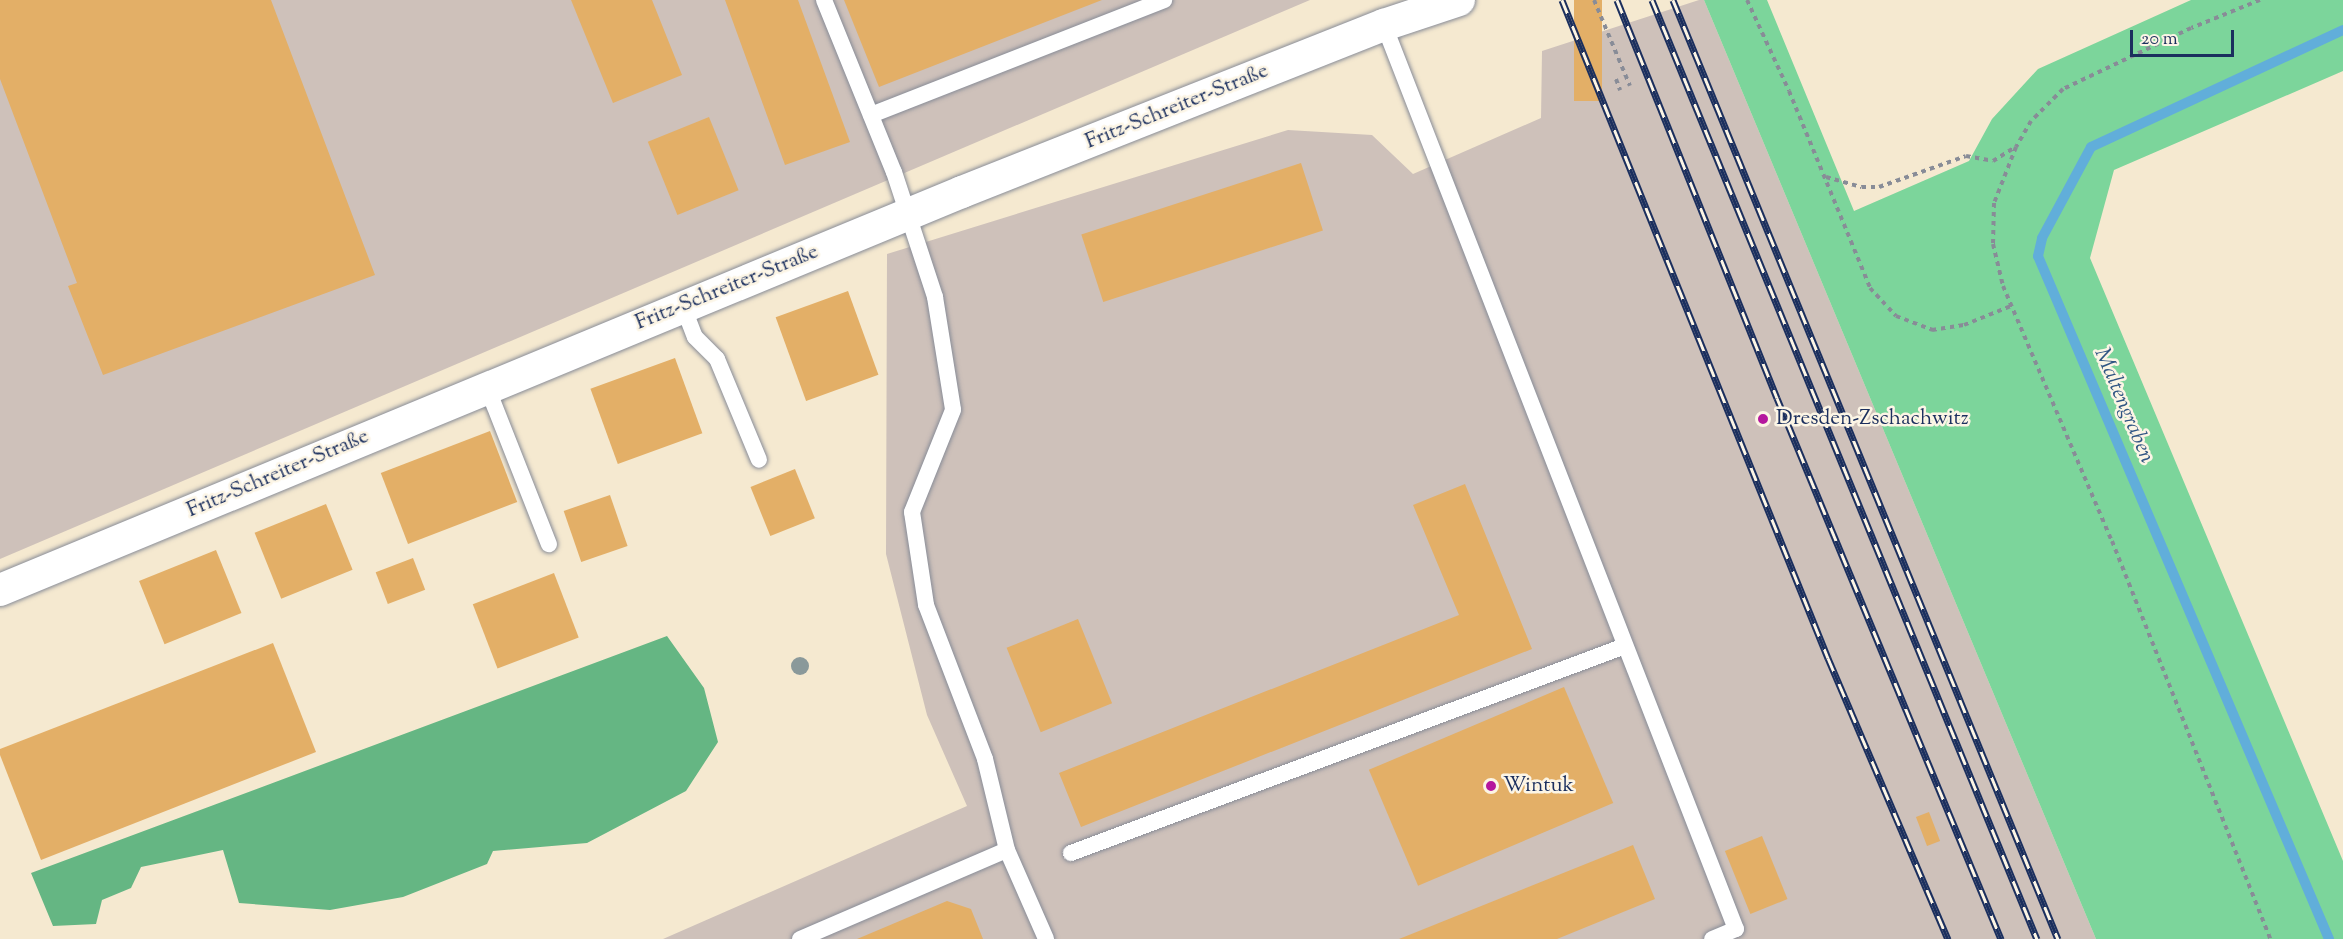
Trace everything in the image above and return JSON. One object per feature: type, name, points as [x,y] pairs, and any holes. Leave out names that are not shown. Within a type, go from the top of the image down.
[{"type":"street","name":"Fritz-Schreiter-Straße","points":[[0,590],[907,214],[1384,25],[1459,0]]},
{"type":"lane","points":[[824,0],[894,172],[935,297],[953,410],[912,512],[926,605],[985,759],[1007,850],[1046,939]]},
{"type":"lane","points":[[871,115],[1164,0]]},
{"type":"lane","points":[[1384,25],[1736,930],[1712,939]]},
{"type":"lane","points":[[683,306],[695,337],[717,359],[759,460]]},
{"type":"lane","points":[[487,387],[549,544]]},
{"type":"lane","points":[[1071,853],[1625,646]]},
{"type":"lane","points":[[800,939],[1007,850]]},
{"type":"path","points":[[1594,0],[1630,86]]},
{"type":"path","points":[[1747,0],[1825,176],[1870,288],[1896,316],[1932,330],[1964,325],[2011,306]]},
{"type":"path","points":[[2260,0],[2191,28],[2063,89],[2031,121],[2016,147],[1995,203],[1993,244],[2002,286],[2112,541],[2270,939]]},
{"type":"path","points":[[1616,79],[1620,90]]},
{"type":"path","points":[[1825,176],[1862,187],[1879,187],[1966,156],[1993,161],[2016,147]]},
{"type":"shaded area","points":[[0,0],[1310,0],[0,559]]},
{"type":"shaded area","points":[[1704,0],[2096,939],[663,939],[967,806],[927,715],[886,554],[887,254],[1288,130],[1372,135],[1413,174],[1541,118],[1542,51]]},
{"type":"green space","points":[[1704,0],[1767,0],[1854,211],[1969,161],[1992,119],[2038,69],[2191,0],[2343,0],[2343,71],[2114,170],[2090,258],[2343,861],[2343,939],[2096,939]]},
{"type":"green space","points":[[667,636],[704,688],[718,742],[686,791],[587,843],[493,851],[487,864],[403,897],[330,910],[239,903],[223,850],[141,867],[131,888],[102,900],[96,924],[53,926],[31,873]]},
{"type":"building","points":[[0,0],[271,0],[375,275],[103,375],[68,286],[77,283],[0,79]]},
{"type":"building","points":[[571,0],[652,0],[682,75],[613,103]]},
{"type":"building","points":[[725,0],[798,0],[850,142],[785,165]]},
{"type":"building","points":[[844,0],[1102,0],[879,87]]},
{"type":"building","points":[[1574,0],[1602,0],[1602,101],[1574,101]]},
{"type":"building","points":[[709,117],[739,190],[677,215],[648,142]]},
{"type":"building","points":[[1301,163],[1323,231],[1103,302],[1081,234]]},
{"type":"building","points":[[848,291],[878,375],[806,401],[776,317]]},
{"type":"building","points":[[675,358],[702,433],[618,464],[590,389]]},
{"type":"building","points":[[490,431],[517,502],[408,544],[381,473]]},
{"type":"building","points":[[795,469],[815,518],[770,536],[750,487]]},
{"type":"building","points":[[1465,484],[1532,649],[1081,827],[1059,773],[1459,615],[1413,505]]},
{"type":"building","points":[[610,495],[628,546],[581,562],[564,511]]},
{"type":"building","points":[[326,504],[353,570],[281,599],[255,533]]},
{"type":"building","points":[[216,550],[241,613],[165,644],[139,581]]},
{"type":"building","points":[[413,558],[425,590],[388,604],[376,572]]},
{"type":"building","points":[[554,573],[579,637],[498,669],[473,604]]},
{"type":"building","points":[[1078,619],[1112,703],[1041,732],[1007,648]]},
{"type":"building","points":[[273,643],[316,752],[41,860],[0,755],[0,749]]},
{"type":"building","name":"Wintuk","points":[[1564,687],[1613,803],[1418,886],[1369,770]]},
{"type":"building","points":[[1929,812],[1940,841],[1927,846],[1916,817]]},
{"type":"building","points":[[1762,836],[1787,899],[1750,914],[1725,851]]},
{"type":"building","points":[[1633,845],[1655,899],[1557,939],[1399,939]]},
{"type":"building","points":[[947,901],[971,909],[983,939],[857,939]]},
{"type":"waterway","name":"Maltengraben","points":[[2329,939],[2038,256],[2042,238],[2091,147],[2343,30]]},
{"type":"railway","points":[[1562,0],[1828,658],[1948,939]]},
{"type":"railway","points":[[1617,0],[1777,398],[2001,939]]},
{"type":"railway","points":[[1652,0],[2037,939]]},
{"type":"railway","points":[[1673,0],[2058,939]]},
{"type":"place","name":"Dresden-Zschachwitz","points":[[1763,419]]},
{"type":"place","name":"Wintuk","points":[[1491,786]]}]
